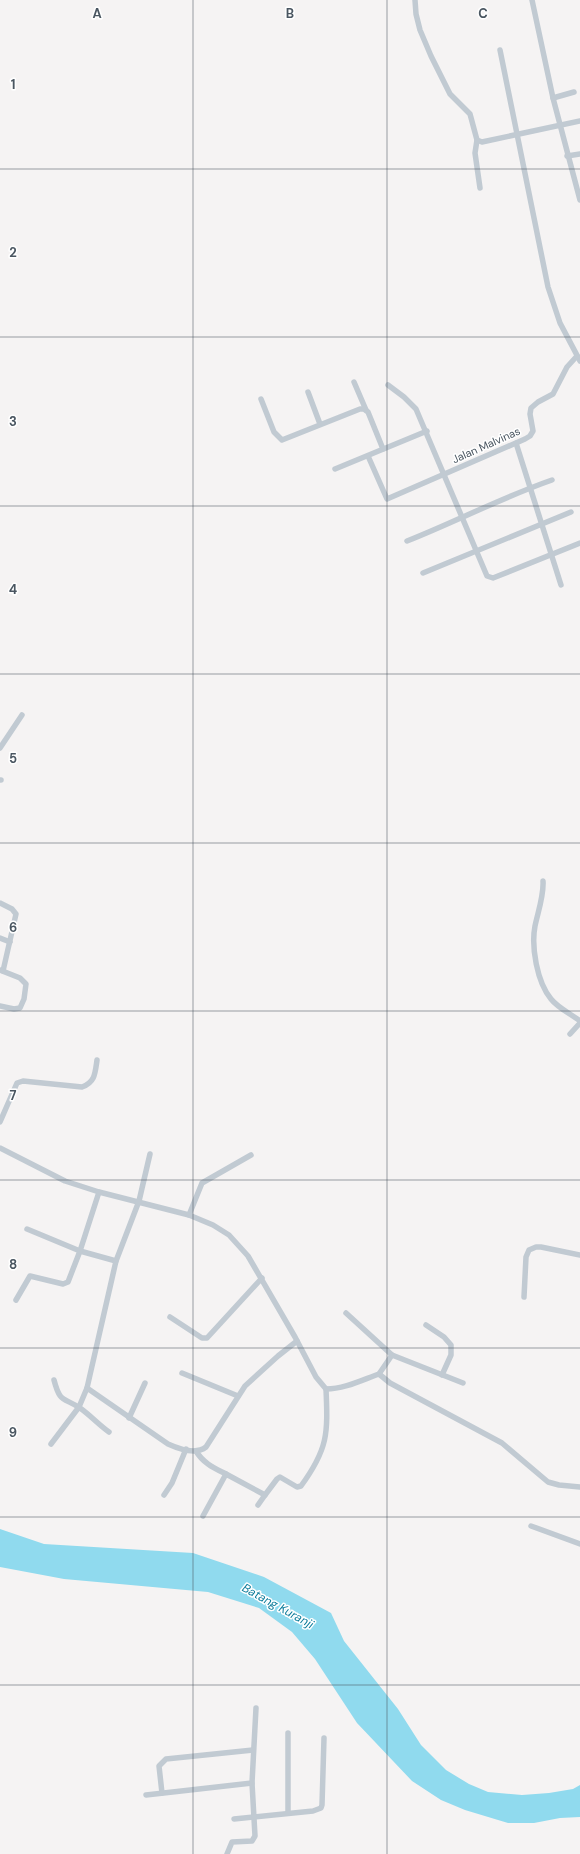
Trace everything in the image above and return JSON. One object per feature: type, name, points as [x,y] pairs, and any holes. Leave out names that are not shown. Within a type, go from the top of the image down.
[{"type":"street","points":[[415,0],[416,14],[420,30],[431,56],[450,94],[470,114],[477,140],[475,153],[480,188]]},
{"type":"street","points":[[532,0],[553,98],[567,156],[580,200]]},
{"type":"street","points":[[500,50],[548,287],[560,323],[579,359]]},
{"type":"street","points":[[553,98],[574,92]]},
{"type":"street","points":[[477,140],[482,142],[580,121]]},
{"type":"street","points":[[567,156],[580,154]]},
{"type":"street","name":"Jalan Malvinas","points":[[368,456],[386,499],[516,443],[530,436],[533,431],[534,426],[530,414],[531,408],[538,402],[553,394],[567,367],[579,359]]},
{"type":"street","points":[[354,382],[383,449]]},
{"type":"street","points":[[388,385],[412,403],[416,408],[487,576],[493,578],[580,543]]},
{"type":"street","points":[[308,392],[320,424]]},
{"type":"street","points":[[261,399],[274,432],[282,440],[360,409],[366,410]]},
{"type":"street","points":[[335,468],[427,431]]},
{"type":"street","points":[[516,443],[561,584]]},
{"type":"street","points":[[407,541],[552,480]]},
{"type":"street","points":[[423,572],[571,512]]},
{"type":"street","points":[[0,748],[22,716]]},
{"type":"street","points":[[543,881],[533,936],[533,949],[542,980],[551,1000],[580,1022],[570,1034]]},
{"type":"street","points":[[0,903],[12,909],[16,914],[10,942],[1,970],[24,980],[26,987],[20,1008],[14,1009],[0,1006]]},
{"type":"street","points":[[0,938],[10,942]]},
{"type":"street","points":[[0,1122],[17,1083],[23,1081],[82,1087],[93,1081],[97,1060]]},
{"type":"street","points":[[0,1148],[65,1181],[99,1192],[189,1215],[213,1225],[234,1239],[248,1256],[262,1278],[316,1377],[326,1389],[328,1428],[315,1466],[301,1486],[297,1487],[280,1477],[265,1494],[258,1506]]},
{"type":"street","points":[[51,1444],[79,1408],[87,1388],[116,1261],[139,1201],[150,1154]]},
{"type":"street","points":[[189,1215],[202,1183],[251,1154]]},
{"type":"street","points":[[16,1300],[30,1276],[60,1284],[68,1282],[80,1251],[99,1192]]},
{"type":"street","points":[[27,1229],[80,1251],[116,1261]]},
{"type":"street","points":[[524,1297],[526,1257],[529,1250],[536,1247],[542,1247],[580,1255]]},
{"type":"street","points":[[170,1316],[202,1338],[207,1338],[262,1278]]},
{"type":"street","points":[[346,1313],[392,1355],[463,1383]]},
{"type":"street","points":[[426,1325],[444,1337],[451,1345],[451,1356],[442,1375]]},
{"type":"street","points":[[87,1388],[168,1444],[186,1450],[196,1451],[206,1447],[238,1396],[246,1386],[278,1356],[297,1341]]},
{"type":"street","points":[[326,1389],[334,1389],[349,1385],[379,1374],[392,1355]]},
{"type":"street","points":[[182,1373],[238,1396]]},
{"type":"street","points":[[379,1374],[390,1383],[502,1443],[548,1482],[565,1486],[580,1487]]},
{"type":"street","points":[[54,1380],[58,1393],[62,1398],[79,1408],[109,1432]]},
{"type":"street","points":[[129,1418],[145,1384]]},
{"type":"street","points":[[164,1495],[172,1483],[186,1450]]},
{"type":"street","points":[[196,1451],[200,1458],[208,1464],[265,1494]]},
{"type":"street","points":[[203,1516],[226,1474]]},
{"type":"street","points":[[531,1526],[580,1544]]},
{"type":"street","points":[[227,1854],[234,1841],[253,1840],[255,1836],[252,1784],[256,1708]]},
{"type":"street","points":[[288,1732],[288,1812]]},
{"type":"street","points":[[234,1819],[288,1812],[316,1811],[322,1807],[324,1738]]},
{"type":"street","points":[[162,1793],[159,1766],[166,1759],[253,1750]]},
{"type":"street","points":[[146,1795],[252,1784]]},
{"type":"water","name":"Batang Kuranji","points":[[0,1529],[44,1544],[193,1553],[264,1577],[331,1613],[344,1641],[398,1709],[421,1745],[446,1770],[469,1784],[488,1792],[522,1795],[549,1793],[573,1789],[580,1785],[580,1817],[560,1818],[534,1823],[508,1823],[465,1810],[441,1800],[412,1781],[357,1723],[315,1659],[292,1632],[259,1608],[208,1592],[64,1579],[0,1567]]}]
